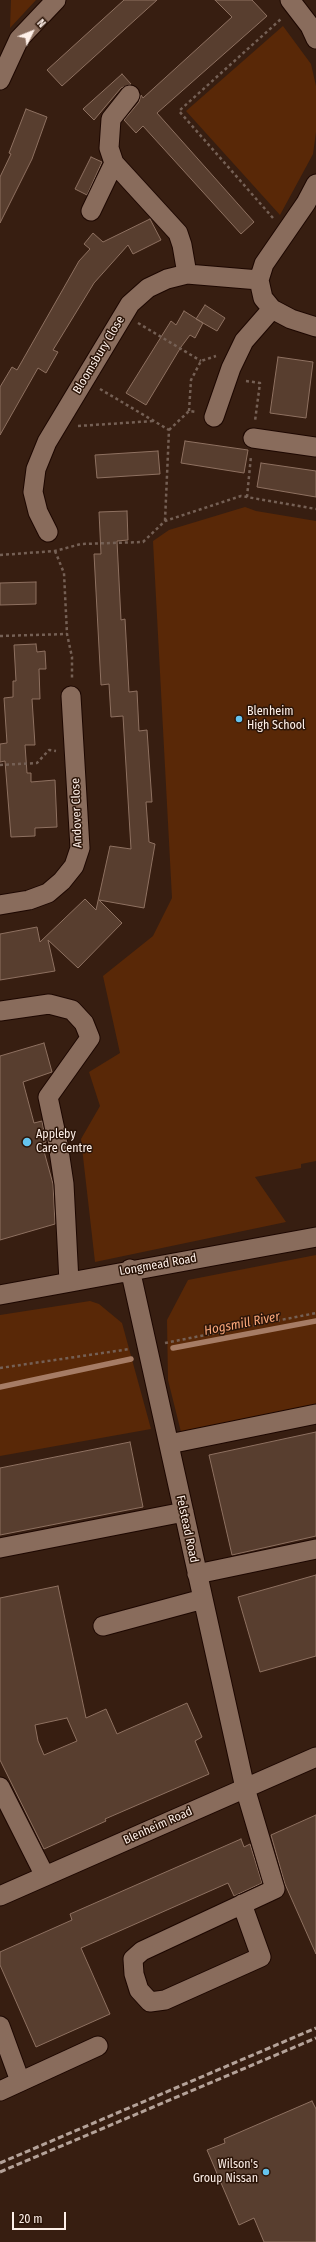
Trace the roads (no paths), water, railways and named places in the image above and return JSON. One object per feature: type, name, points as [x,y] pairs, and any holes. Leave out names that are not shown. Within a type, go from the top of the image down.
[{"type":"street","points":[[3,68],[19,40],[56,0]]},
{"type":"street","points":[[292,3],[310,26],[316,39]]},
{"type":"street","points":[[130,94],[111,119],[109,148],[114,163],[178,233],[182,245],[187,274]]},
{"type":"street","points":[[91,211],[114,163]]},
{"type":"street","points":[[316,184],[306,203],[264,264],[259,280],[263,298],[272,308],[291,319],[316,327]]},
{"type":"street","name":"Bloomsbury Close","points":[[48,532],[38,512],[33,492],[36,469],[56,427],[130,304],[148,288],[167,278],[187,274],[259,280]]},
{"type":"street","points":[[214,417],[236,357],[244,342],[272,308]]},
{"type":"street","points":[[254,438],[316,447]]},
{"type":"street","name":"Andover Close","points":[[0,905],[29,900],[48,893],[62,881],[74,866],[80,848],[71,696]]},
{"type":"street","points":[[0,1011],[49,1004],[72,1010],[84,1023],[90,1038],[48,1097],[58,1144],[64,1184],[69,1282]]},
{"type":"street","name":"Longmead Road","points":[[0,1294],[69,1282],[130,1269],[316,1237]]},
{"type":"street","name":"Felstead Road","points":[[130,1269],[245,1788],[275,1888],[242,1904]]},
{"type":"street","points":[[169,1444],[316,1414]]},
{"type":"street","points":[[0,1548],[184,1512]]},
{"type":"street","points":[[197,1574],[316,1549]]},
{"type":"street","points":[[103,1626],[203,1600]]},
{"type":"street","name":"Blenheim Road","points":[[0,1896],[316,1757]]},
{"type":"street","points":[[0,1787],[45,1876]]},
{"type":"street","points":[[242,1904],[261,1957],[165,2000],[150,2002],[139,1990],[134,1974],[133,1959],[142,1951],[242,1904]]},
{"type":"street","points":[[0,2026],[20,2081]]},
{"type":"street","points":[[0,2091],[98,2046]]},
{"type":"waterway","name":"Hogsmill River","points":[[173,1348],[316,1321]]},
{"type":"waterway","name":"Hogsmill River","points":[[0,1387],[131,1359]]},
{"type":"railway","points":[[0,2163],[316,2028]]},
{"type":"railway","points":[[0,2172],[316,2038]]},
{"type":"place","name":"Blenheim High School","points":[[239,719]]},
{"type":"place","name":"Appleby Care Centre","points":[[27,1142]]},
{"type":"place","name":"Wilson's Group Nissan","points":[[266,2172]]}]
